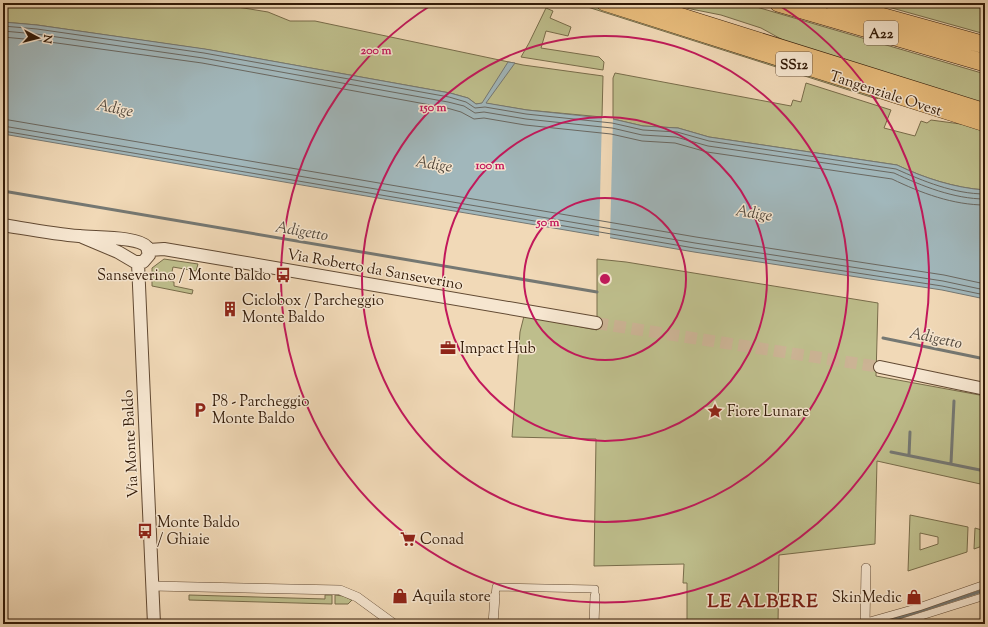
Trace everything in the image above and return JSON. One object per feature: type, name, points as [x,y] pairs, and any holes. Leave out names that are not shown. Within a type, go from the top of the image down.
[{"type":"highway","name":"Tangenziale Ovest","points":[[604,3],[985,124]]},
{"type":"highway","name":"Tangenziale Ovest","points":[[641,3],[985,111]]},
{"type":"highway","name":"A22","points":[[778,3],[985,62]]},
{"type":"highway","name":"A22","points":[[834,3],[985,45]]},
{"type":"street","points":[[3,225],[80,236],[98,236],[137,242],[146,245],[149,250],[148,258],[143,262],[135,262],[118,252],[80,236]]},
{"type":"street","points":[[135,262],[129,256],[129,250],[132,245],[137,242]]},
{"type":"street","name":"Via Roberto da Sanseverino","points":[[149,250],[164,249],[596,323]]},
{"type":"street","name":"Via Monte Baldo","points":[[135,262],[154,624]]},
{"type":"street","points":[[880,367],[985,389]]},
{"type":"street","points":[[866,568],[863,624],[985,584]]},
{"type":"street","points":[[152,586],[340,590],[357,597],[394,624]]},
{"type":"street","points":[[493,624],[496,588],[595,589],[594,624]]},
{"type":"street","points":[[896,624],[985,596]]},
{"type":"green space","points":[[3,3],[213,3],[268,12],[290,21],[315,21],[523,65],[603,76],[602,117],[527,110],[484,103],[476,104],[468,98],[450,93],[210,50],[37,25],[3,22]]},
{"type":"green space","points":[[575,3],[583,3],[879,96],[877,99]]},
{"type":"green space","points":[[661,3],[743,3],[985,74],[985,105],[792,45],[761,28],[721,15]]},
{"type":"green space","points":[[874,3],[970,3],[985,8],[985,34]]},
{"type":"green space","points":[[546,8],[553,11],[550,18],[571,27],[568,36],[546,31],[541,48],[599,57],[604,62],[603,70],[521,57]]},
{"type":"green space","points":[[615,73],[791,106],[793,100],[801,102],[806,83],[891,110],[884,128],[915,136],[921,121],[927,123],[931,120],[968,125],[985,130],[985,190],[940,182],[897,165],[709,137],[678,128],[643,126],[613,119],[613,78]]},
{"type":"green space","points":[[164,259],[198,264],[196,271],[173,267],[170,281],[174,282],[174,286],[193,290],[192,294],[152,286],[152,268]]},
{"type":"green space","points":[[597,259],[626,262],[878,303],[876,376],[985,396],[985,485],[877,461],[875,544],[779,555],[778,624],[687,624],[687,583],[683,583],[684,564],[594,566],[596,439],[512,437],[520,332],[524,316],[597,330]]},
{"type":"green space","points":[[910,515],[968,527],[967,552],[908,571]],"holes":[[[920,533],[938,537],[938,544],[920,550]]]},
{"type":"green space","points":[[975,528],[985,531],[985,545],[974,549]]},
{"type":"green space","points":[[189,595],[325,599],[325,595],[332,595],[332,604],[189,600]]},
{"type":"green space","points":[[335,595],[343,596],[352,600],[348,604],[335,604]]},
{"type":"water","name":"Adige","points":[[3,22],[37,25],[205,49],[450,93],[468,98],[476,104],[482,103],[508,62],[515,63],[486,103],[527,110],[613,119],[643,126],[678,128],[709,137],[897,165],[940,182],[985,190],[985,299],[942,290],[694,252],[3,134]]},
{"type":"pier","points":[[602,116],[613,117],[610,240],[599,238]]},
{"type":"waterway","name":"Adigetto","points":[[3,191],[597,292]]},
{"type":"waterway","name":"Adigetto","points":[[883,338],[985,359]]},
{"type":"waterway","points":[[951,463],[954,401]]},
{"type":"waterway","points":[[909,455],[910,432]]},
{"type":"waterway","points":[[891,452],[985,471]]},
{"type":"waterway","points":[[879,624],[985,590]]},
{"type":"tunnel","points":[[596,323],[880,367]]},
{"type":"place","name":"Sanseverino / Monte Baldo","points":[[283,275]]},
{"type":"place","name":"Ciclobox / Parcheggio Monte Baldo","points":[[230,309]]},
{"type":"place","name":"Impact Hub","points":[[448,348]]},
{"type":"place","name":"P8 - Parcheggio Monte Baldo","points":[[200,410]]},
{"type":"place","name":"Fiore Lunare","points":[[715,411]]},
{"type":"place","name":"Monte Baldo / Ghiaie","points":[[145,531]]},
{"type":"place","name":"Conad","points":[[408,539]]},
{"type":"place","name":"Aquila store","points":[[400,596]]},
{"type":"place","name":"SkinMedic","points":[[914,597]]},
{"type":"district","name":"LE ALBERE","points":[[763,600]]}]
